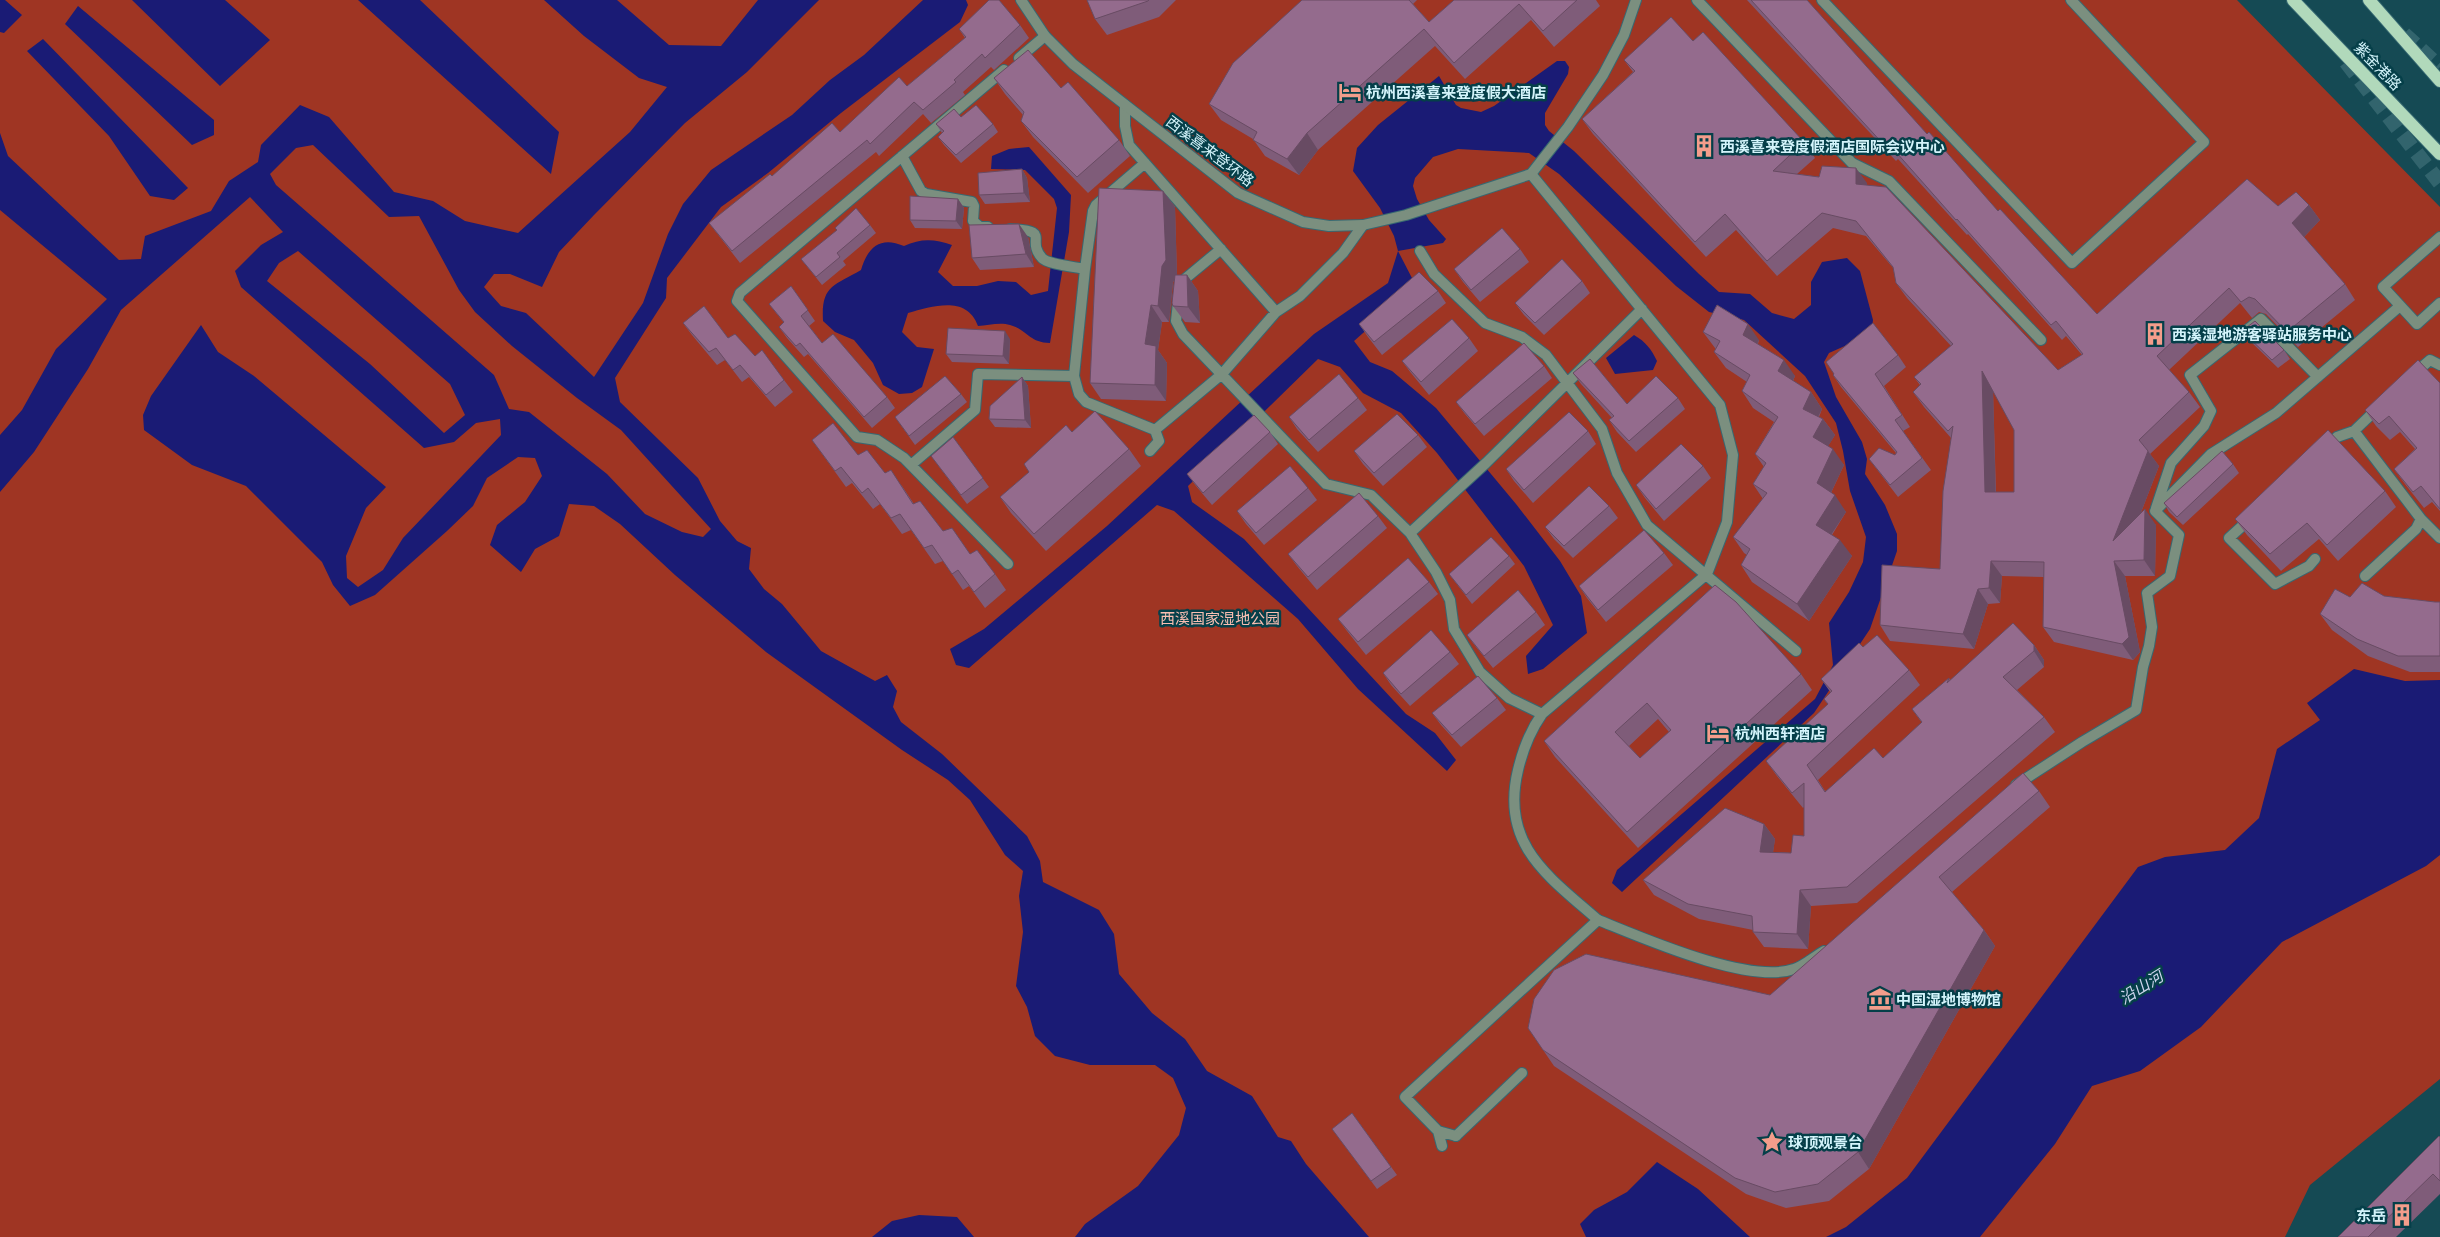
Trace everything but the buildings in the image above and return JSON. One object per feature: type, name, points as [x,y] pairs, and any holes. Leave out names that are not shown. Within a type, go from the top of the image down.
[{"type":"main road","name":"紫金港路","points":[[2293,0],[2440,154]]},
{"type":"main road","points":[[2369,0],[2440,81]]},
{"type":"street","name":"西溪喜来登环路","points":[[1020,0],[1045,36],[1073,64],[1125,105],[1238,193],[1303,222],[1329,226],[1363,225],[1406,215],[1535,171]]},
{"type":"street","points":[[1636,0],[1620,43],[1603,75],[1535,171],[1642,309],[1720,405],[1733,455],[1727,522],[1707,574],[1542,714],[1531,730],[1520,760],[1514,788],[1515,824],[1530,855],[1550,877],[1598,920],[1722,964],[1764,973],[1794,969],[1834,944]]},
{"type":"street","points":[[1697,0],[1852,163],[1889,182],[2041,340]]},
{"type":"street","points":[[1822,0],[2072,264],[2204,142],[2071,0]]},
{"type":"street","points":[[1008,564],[911,465],[877,440],[857,437],[737,301],[740,294],[1045,36]]},
{"type":"street","points":[[1125,105],[1125,126],[1129,145],[1276,312]]},
{"type":"street","points":[[902,156],[920,191],[926,194],[972,202],[974,206],[973,221],[980,226],[1031,230],[1035,233],[1040,254],[1045,260],[1084,269]]},
{"type":"street","points":[[1145,163],[1096,205],[1093,211],[1084,269],[1074,376],[1079,394],[1086,402],[1155,430],[1159,441],[1150,451]]},
{"type":"street","points":[[1155,430],[1222,374],[1276,312],[1300,296],[1337,259],[1363,225]]},
{"type":"street","points":[[2440,237],[2383,287],[2417,324],[2440,303]]},
{"type":"street","points":[[1221,249],[1180,283],[1176,321],[1183,334],[1241,392],[1326,484],[1371,495],[1410,533],[1436,572],[1447,593],[1450,600],[1454,629],[1480,672],[1509,698],[1542,714]]},
{"type":"street","points":[[1420,251],[1434,274],[1485,323],[1522,337],[1546,355],[1602,429],[1617,473],[1647,525],[1796,651]]},
{"type":"street","points":[[2155,511],[2211,454],[2276,413],[2400,306]]},
{"type":"street","points":[[1410,533],[1568,384],[1642,309]]},
{"type":"street","points":[[2155,511],[2171,463],[2204,426],[2211,411],[2190,375],[2261,319],[2318,377]]},
{"type":"street","points":[[2409,379],[2430,360],[2440,365]]},
{"type":"street","points":[[911,465],[975,410],[978,374],[1074,376]]},
{"type":"street","points":[[2315,458],[2337,437],[2354,430],[2388,398]]},
{"type":"street","points":[[2354,430],[2420,519],[2440,538]]},
{"type":"street","points":[[2010,789],[2082,742],[2136,710],[2152,627],[2147,593],[2170,576],[2179,535],[2155,511]]},
{"type":"street","points":[[2258,511],[2229,538],[2274,584],[2309,566],[2315,559]]},
{"type":"street","points":[[2365,576],[2416,529],[2420,519]]},
{"type":"street","points":[[1442,1146],[1438,1131],[1405,1097],[1598,920]]},
{"type":"street","points":[[1438,1131],[1456,1136],[1522,1073]]},
{"type":"green space","name":"西溪国家湿地公园","points":[[0,0],[2237,0],[2440,207],[2440,1079],[2310,1185],[2285,1237],[0,1237]]},
{"type":"water","points":[[0,0],[5,0],[22,15],[4,33],[0,32]]},
{"type":"water","points":[[132,0],[225,0],[270,40],[220,86]]},
{"type":"water","points":[[358,0],[420,0],[559,132],[551,174]]},
{"type":"water","points":[[544,0],[617,0],[669,45],[721,46],[758,0],[819,0],[747,72],[685,123],[594,215],[559,252],[542,287],[510,274],[494,274],[484,287],[501,306],[526,313],[594,377],[643,303],[668,234],[683,204],[711,170],[792,115],[830,80],[864,55],[923,0],[966,0],[968,5],[960,22],[841,113],[768,173],[721,207],[667,278],[666,298],[615,378],[620,402],[698,478],[720,521],[737,541],[751,548],[749,569],[764,589],[782,604],[821,651],[875,681],[887,675],[897,691],[893,707],[901,722],[942,754],[1027,836],[1040,861],[1043,882],[1099,910],[1114,934],[1119,974],[1152,1013],[1185,1039],[1207,1071],[1252,1096],[1278,1137],[1291,1141],[1306,1164],[1369,1237],[1075,1237],[1085,1224],[1138,1186],[1179,1135],[1186,1108],[1173,1078],[1155,1065],[1090,1065],[1055,1056],[1035,1036],[1027,1007],[1016,986],[1023,932],[1019,896],[1023,871],[1005,855],[970,800],[948,780],[902,750],[766,652],[675,575],[620,524],[594,506],[569,504],[559,536],[535,549],[521,572],[490,545],[497,525],[525,502],[542,476],[535,458],[518,457],[487,478],[473,506],[447,531],[375,595],[350,606],[333,585],[322,562],[246,486],[192,465],[144,430],[143,415],[151,396],[201,325],[218,352],[254,376],[386,487],[366,508],[346,556],[347,578],[358,587],[383,570],[403,538],[501,435],[500,419],[476,423],[454,442],[424,448],[241,287],[235,271],[261,245],[283,232],[250,197],[121,310],[88,369],[34,452],[0,492],[0,435],[22,410],[56,349],[107,299],[0,210],[0,133],[8,156],[119,260],[141,259],[145,236],[211,211],[229,181],[258,162],[261,145],[300,105],[329,117],[394,192],[433,201],[465,221],[518,233],[630,132],[667,87],[639,78],[584,36]],"holes":[[[313,145],[389,217],[419,216],[459,290],[475,312],[512,346],[577,398],[621,430],[711,529],[703,537],[682,532],[645,514],[607,474],[529,412],[509,409],[494,375],[276,185],[270,174],[296,148]],[[298,251],[450,384],[465,415],[444,433],[370,364],[267,281],[279,263]]]},
{"type":"water","points":[[78,6],[214,120],[214,135],[192,145],[65,24]]},
{"type":"water","points":[[43,39],[188,188],[174,200],[150,196],[109,136],[27,51]]},
{"type":"water","points":[[1557,61],[1565,61],[1569,67],[1568,74],[1545,113],[1545,125],[1549,131],[1574,151],[1719,292],[1750,294],[1772,313],[1794,319],[1811,305],[1811,282],[1822,262],[1847,258],[1860,271],[1873,320],[1872,328],[1847,345],[1829,353],[1824,362],[1836,397],[1862,442],[1867,459],[1865,474],[1885,505],[1897,534],[1897,551],[1870,629],[1814,713],[1622,892],[1612,883],[1617,870],[1815,699],[1833,665],[1829,623],[1849,592],[1863,562],[1866,537],[1850,491],[1836,423],[1805,376],[1744,320],[1709,312],[1676,286],[1559,174],[1529,153],[1458,149],[1433,157],[1415,178],[1413,186],[1417,199],[1429,220],[1446,239],[1443,243],[1398,251],[1394,236],[1380,208],[1353,171],[1357,148],[1378,125],[1439,76],[1456,105],[1461,108],[1481,112],[1494,106]]},
{"type":"water","points":[[1029,147],[1071,195],[1069,232],[1050,343],[1032,338],[1016,327],[1006,324],[978,326],[973,316],[958,306],[938,306],[918,310],[908,313],[902,332],[917,347],[934,349],[922,387],[912,393],[899,394],[883,385],[873,363],[854,340],[835,332],[823,321],[824,301],[827,294],[836,284],[861,270],[867,255],[876,245],[889,242],[904,246],[928,240],[952,245],[938,272],[953,286],[977,286],[998,281],[1016,282],[1031,295],[1048,291],[1057,208],[1054,199],[1025,170],[991,169],[992,156],[1009,149]]},
{"type":"water","points":[[1398,251],[1413,280],[1380,318],[1354,341],[1370,362],[1392,371],[1436,408],[1516,504],[1560,561],[1581,596],[1587,633],[1543,669],[1528,674],[1526,656],[1553,625],[1524,566],[1437,453],[1401,413],[1363,393],[1340,367],[1318,359],[1188,486],[1192,502],[1244,539],[1406,714],[1435,733],[1456,760],[1447,771],[1358,689],[1298,619],[1174,511],[1157,505],[969,668],[956,665],[950,649],[984,629],[1107,526],[1314,334],[1388,283]]},
{"type":"water","points":[[1634,335],[1645,343],[1655,357],[1657,361],[1653,370],[1615,374],[1606,358]]},
{"type":"water","name":"沿山河","points":[[2354,669],[2405,681],[2440,680],[2440,855],[2426,866],[2282,942],[2201,1027],[2140,1071],[2092,1086],[2055,1144],[1980,1237],[1826,1237],[1846,1227],[1907,1178],[2138,867],[2165,857],[2225,850],[2259,818],[2277,749],[2320,720],[2307,703]]},
{"type":"water","points":[[1657,1162],[1698,1189],[1750,1237],[1586,1237],[1580,1224],[1594,1210],[1627,1192]]},
{"type":"water","points":[[919,1215],[957,1217],[974,1237],[872,1237],[892,1221]]},
{"type":"tunnel","points":[[2404,34],[2440,67]]},
{"type":"tunnel","points":[[2346,62],[2440,183]]},
{"type":"place","name":"杭州西溪喜来登度假大酒店","points":[[1350,92]]},
{"type":"place","name":"西溪喜来登度假酒店国际会议中心","points":[[1704,146]]},
{"type":"place","name":"西溪湿地游客驿站服务中心","points":[[2155,334]]},
{"type":"place","name":"杭州西轩酒店","points":[[1718,733]]},
{"type":"place","name":"中国湿地博物馆","points":[[1880,999]]},
{"type":"place","name":"球顶观景台","points":[[1772,1142]]},
{"type":"place","name":"东岳","points":[[2402,1215]]}]
